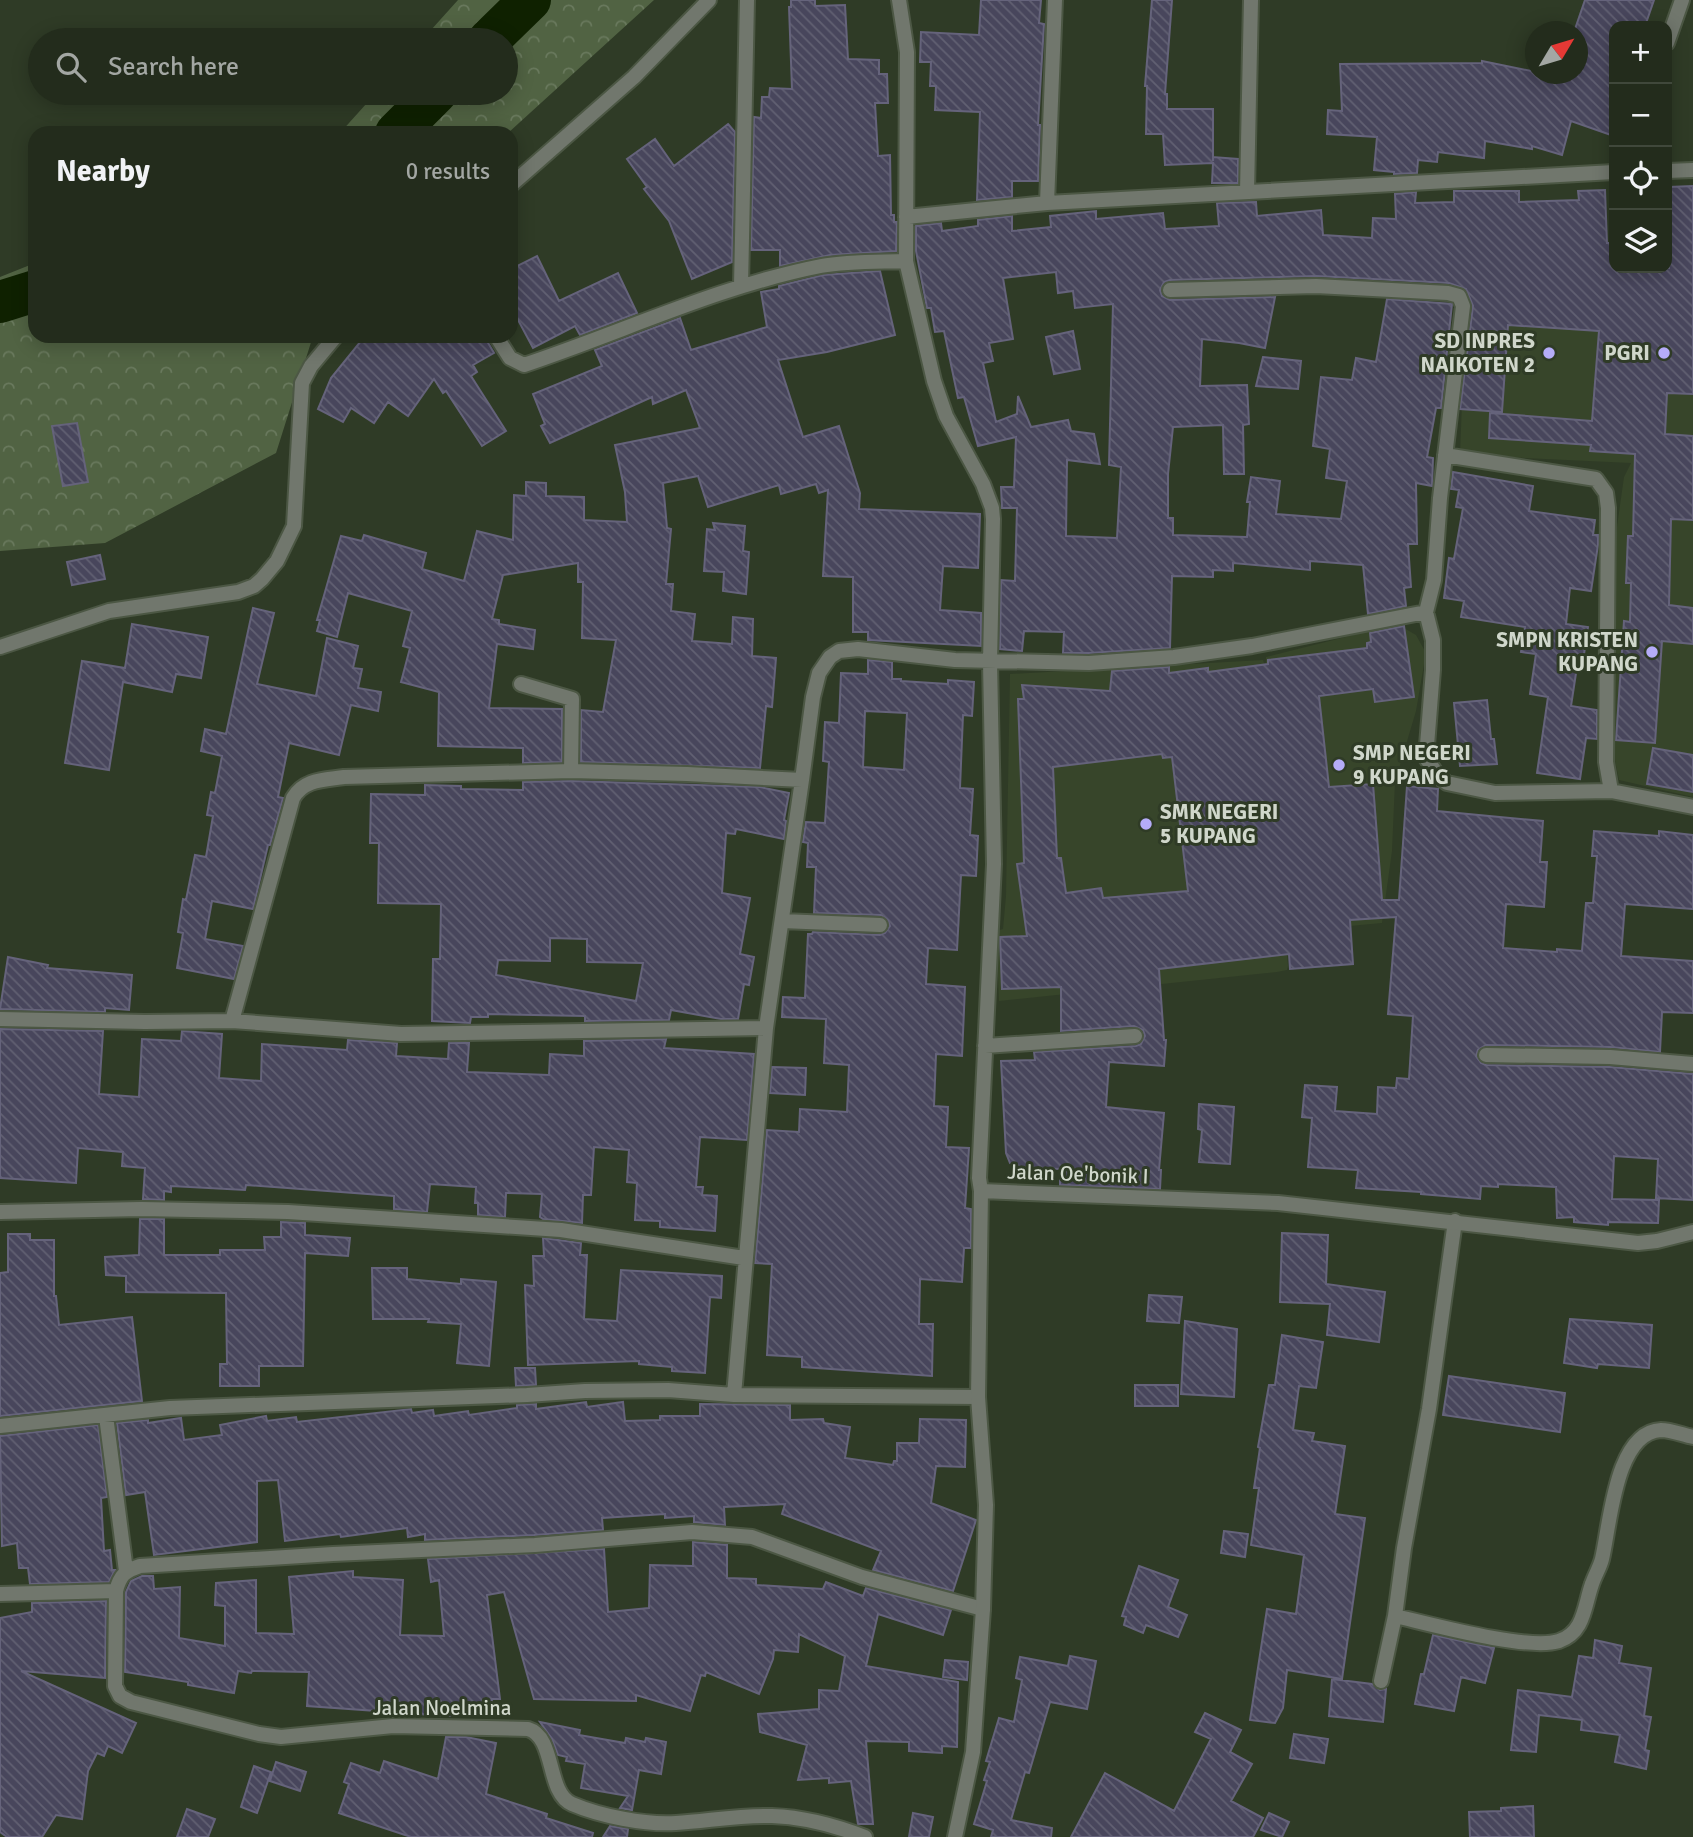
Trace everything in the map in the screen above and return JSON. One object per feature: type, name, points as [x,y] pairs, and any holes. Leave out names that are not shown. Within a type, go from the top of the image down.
[{"type":"street","points":[[518,179],[634,77],[709,0]]},
{"type":"street","points":[[741,286],[747,0]]},
{"type":"street","points":[[900,0],[907,52],[906,261],[921,330],[946,416],[992,508],[990,662],[994,863],[979,1178],[981,1191]]},
{"type":"street","points":[[1047,204],[1055,0]]},
{"type":"street","points":[[1247,192],[1251,0]]},
{"type":"street","points":[[1672,29],[1682,0]]},
{"type":"street","points":[[1672,170],[1693,170]]},
{"type":"street","points":[[906,217],[1047,204],[1609,172]]},
{"type":"street","points":[[500,343],[510,358],[524,365],[583,346],[741,286],[823,266],[906,261]]},
{"type":"street","points":[[1170,290],[1316,286],[1448,293],[1459,296],[1463,306],[1445,455],[1436,569],[1426,612],[1433,640],[1426,758],[1439,778],[1447,783],[1495,793],[1611,792],[1693,807]]},
{"type":"street","points":[[0,647],[109,611],[238,592],[254,586],[262,579],[277,561],[294,526],[302,383],[311,366],[330,343]]},
{"type":"street","points":[[1445,455],[1596,479],[1604,487],[1608,508],[1606,762],[1611,792]]},
{"type":"street","points":[[734,1395],[766,1028],[813,697],[819,673],[830,657],[839,651],[858,649],[990,662],[1089,663],[1174,657],[1252,646],[1426,612]]},
{"type":"street","points":[[521,684],[572,699],[571,771]]},
{"type":"street","points":[[233,1021],[289,809],[300,788],[312,781],[344,777],[571,771],[802,780]]},
{"type":"street","points":[[782,921],[880,925]]},
{"type":"street","points":[[0,1019],[233,1021],[401,1034],[766,1028]]},
{"type":"street","points":[[985,1046],[1135,1036]]},
{"type":"street","points":[[1486,1055],[1610,1057],[1693,1064]]},
{"type":"street","name":"Jalan Oe'bonik I","points":[[955,1837],[973,1752],[983,1609],[986,1505],[978,1397],[981,1191],[1278,1203],[1638,1243],[1693,1231]]},
{"type":"street","points":[[0,1212],[141,1209],[288,1212],[561,1230],[744,1258]]},
{"type":"street","points":[[1381,1681],[1395,1616],[1404,1548],[1434,1379],[1455,1222]]},
{"type":"street","points":[[0,1426],[170,1408],[585,1391],[978,1397]]},
{"type":"street","points":[[106,1416],[126,1570]]},
{"type":"street","points":[[1395,1616],[1540,1644],[1570,1636],[1579,1627],[1601,1562],[1621,1468],[1630,1451],[1649,1434],[1662,1430],[1693,1437]]},
{"type":"street","points":[[0,1594],[116,1591],[119,1579],[126,1570],[140,1566],[534,1545],[692,1532],[752,1537],[862,1577],[983,1609]]},
{"type":"street","name":"Jalan Noelmina","points":[[116,1591],[115,1686],[120,1696],[131,1702],[281,1737],[393,1726],[528,1729],[536,1732],[542,1740],[560,1792],[570,1804],[653,1823],[770,1815],[800,1818],[831,1824],[865,1837]]},
{"type":"shaded area","points":[[1467,267],[1638,274],[1672,273],[1672,270],[1693,268],[1693,797],[1619,780],[1611,741],[1612,562],[1624,477],[1631,463],[1460,455]]},
{"type":"shaded area","name":"SMK NEGERI 5 KUPANG","points":[[1397,624],[1416,635],[1426,653],[1416,711],[1395,782],[1392,851],[1382,923],[1285,932],[1287,970],[999,1001],[996,931],[1003,929],[1006,896],[1010,674],[1263,660],[1266,669],[1266,657]]},
{"type":"green space","points":[[458,0],[654,0],[516,126],[346,126],[365,105],[518,105],[518,28],[433,28]]},
{"type":"green space","points":[[28,266],[28,343],[311,343],[276,453],[105,543],[0,551],[0,277]]},
{"type":"building","points":[[791,0],[815,0],[815,6],[845,5],[848,59],[879,60],[879,74],[887,74],[888,103],[875,103],[878,156],[890,155],[891,215],[894,215],[894,222],[897,222],[896,251],[830,255],[780,266],[780,250],[751,250],[754,117],[761,118],[762,97],[769,97],[770,88],[792,89]]},
{"type":"building","points":[[981,0],[1041,0],[1039,23],[1044,24],[1038,125],[1038,181],[1012,181],[1012,197],[977,200],[980,112],[935,110],[936,86],[930,86],[931,62],[920,62],[921,32],[979,35]]},
{"type":"building","points":[[1152,0],[1172,0],[1165,94],[1167,109],[1213,109],[1213,157],[1238,159],[1238,183],[1212,183],[1213,163],[1165,165],[1163,134],[1146,134],[1145,86]]},
{"type":"building","points":[[1585,0],[1654,0],[1647,21],[1609,21],[1609,134],[1571,121],[1562,155],[1532,146],[1532,149],[1485,141],[1484,158],[1438,152],[1437,162],[1418,160],[1417,173],[1394,174],[1374,170],[1377,137],[1327,134],[1328,110],[1342,111],[1340,64],[1482,61],[1525,70],[1525,84],[1588,84],[1588,21],[1578,21]]},
{"type":"building","points":[[728,124],[735,132],[732,262],[692,279],[669,221],[644,189],[647,187],[627,159],[655,139],[674,166]]},
{"type":"building","points":[[1693,186],[1693,394],[1667,393],[1665,434],[1693,436],[1693,520],[1671,519],[1669,605],[1693,608],[1693,644],[1662,641],[1655,743],[1616,740],[1624,621],[1630,622],[1631,583],[1626,583],[1628,536],[1633,536],[1635,454],[1590,451],[1591,445],[1489,438],[1490,413],[1592,421],[1599,331],[1508,325],[1502,412],[1460,409],[1473,306],[1466,289],[1449,283],[1316,276],[1170,280],[1164,282],[1160,290],[1162,296],[1170,300],[1275,297],[1265,348],[1202,339],[1200,386],[1247,385],[1249,424],[1243,425],[1244,474],[1224,474],[1223,425],[1173,427],[1168,474],[1168,518],[1173,518],[1173,535],[1247,537],[1250,502],[1247,502],[1251,477],[1280,481],[1276,514],[1341,519],[1347,481],[1326,478],[1330,449],[1313,446],[1321,377],[1352,380],[1356,358],[1376,362],[1387,299],[1452,304],[1441,408],[1436,408],[1427,457],[1433,458],[1432,486],[1416,483],[1417,544],[1408,544],[1411,587],[1404,588],[1406,606],[1368,614],[1363,565],[1310,561],[1310,570],[1233,563],[1233,571],[1213,570],[1213,577],[1172,576],[1170,648],[1063,653],[1064,632],[1024,631],[1022,651],[1000,649],[1001,580],[1015,581],[1017,508],[1002,508],[1001,487],[1014,487],[1016,437],[978,446],[964,397],[958,398],[944,331],[935,332],[931,308],[927,308],[916,251],[916,226],[941,223],[942,231],[978,226],[978,220],[1012,216],[1012,231],[1051,227],[1050,216],[1096,211],[1096,219],[1163,213],[1165,229],[1219,226],[1217,203],[1256,202],[1257,216],[1321,210],[1323,235],[1372,238],[1373,218],[1396,219],[1395,194],[1416,192],[1415,203],[1454,202],[1454,191],[1519,191],[1519,202],[1579,200],[1578,191],[1605,190],[1609,273],[1672,273],[1672,187]],"holes":[[[1056,272],[1058,293],[1073,291],[1075,308],[1113,304],[1109,465],[1121,467],[1117,538],[1066,536],[1067,460],[1100,464],[1094,434],[1071,431],[1068,420],[1031,427],[1018,396],[1017,414],[996,422],[983,363],[993,361],[989,343],[1013,339],[1003,278]]]},
{"type":"building","points":[[537,256],[559,301],[618,273],[637,313],[580,335],[575,326],[533,348],[518,320],[518,266]]},
{"type":"building","points":[[880,271],[895,335],[827,352],[778,360],[803,437],[839,426],[860,493],[859,509],[980,514],[978,568],[943,566],[940,610],[981,613],[981,646],[868,640],[868,632],[853,632],[853,577],[823,576],[828,490],[819,493],[816,484],[781,494],[779,485],[708,507],[698,476],[663,483],[667,528],[671,529],[666,584],[673,584],[671,611],[695,614],[692,641],[732,644],[733,617],[753,619],[752,656],[776,658],[772,707],[766,706],[760,768],[581,762],[581,710],[603,712],[616,640],[582,638],[583,582],[578,582],[578,563],[503,575],[492,619],[499,620],[499,624],[535,630],[533,649],[497,644],[489,708],[562,709],[562,762],[523,763],[523,748],[438,746],[439,692],[401,682],[410,648],[403,646],[412,611],[348,593],[337,637],[317,631],[320,620],[317,620],[341,536],[362,541],[364,535],[426,553],[422,569],[464,581],[477,531],[513,540],[514,495],[526,496],[526,482],[546,483],[546,496],[584,497],[584,520],[627,522],[625,492],[615,445],[700,428],[686,390],[653,404],[652,397],[550,443],[541,426],[545,424],[533,394],[602,366],[595,350],[680,318],[691,350],[767,327],[761,292],[823,275]]},
{"type":"building","points":[[1073,331],[1080,369],[1054,374],[1046,337]]},
{"type":"building","points":[[359,343],[488,343],[494,353],[473,365],[477,372],[471,376],[506,431],[482,446],[446,391],[443,393],[434,379],[408,416],[388,402],[374,423],[351,408],[343,422],[318,409],[331,378]]},
{"type":"building","points":[[1263,357],[1301,361],[1298,389],[1256,386]]},
{"type":"building","points":[[77,423],[88,482],[63,486],[52,426]]},
{"type":"building","points":[[1453,472],[1533,486],[1529,511],[1595,520],[1593,535],[1598,535],[1598,545],[1591,591],[1570,588],[1566,624],[1588,627],[1583,661],[1578,660],[1571,706],[1597,710],[1597,739],[1586,738],[1580,779],[1537,773],[1548,697],[1530,694],[1536,654],[1521,652],[1525,627],[1461,617],[1464,601],[1444,598],[1449,558],[1454,559],[1463,508],[1456,507],[1459,490],[1451,489]]},
{"type":"building","points":[[713,523],[745,526],[743,551],[749,552],[746,594],[723,591],[724,572],[704,571],[707,529],[715,530]]},
{"type":"building","points":[[100,555],[105,579],[72,585],[67,562]]},
{"type":"building","points":[[253,608],[274,613],[257,684],[316,696],[327,638],[358,646],[353,668],[362,669],[358,688],[381,692],[378,711],[351,705],[339,755],[289,743],[278,797],[283,798],[268,845],[253,909],[212,901],[205,939],[243,946],[234,979],[177,968],[183,933],[178,932],[183,899],[186,900],[195,855],[206,857],[213,816],[207,815],[211,792],[215,793],[222,756],[201,751],[205,729],[226,734]]},
{"type":"building","points":[[132,624],[208,637],[201,678],[176,674],[172,692],[123,682],[109,770],[65,763],[82,661],[125,668]]},
{"type":"building","points":[[1404,626],[1414,697],[1375,702],[1373,689],[1319,696],[1329,787],[1373,784],[1382,900],[1399,900],[1407,786],[1438,789],[1437,811],[1543,821],[1540,862],[1547,862],[1544,907],[1506,904],[1503,948],[1582,951],[1586,903],[1593,903],[1597,856],[1592,856],[1594,831],[1659,836],[1659,831],[1693,835],[1693,909],[1625,904],[1621,956],[1693,961],[1693,1013],[1662,1012],[1660,1052],[1610,1047],[1486,1045],[1478,1050],[1476,1056],[1486,1065],[1610,1067],[1693,1074],[1693,1200],[1656,1198],[1658,1159],[1614,1156],[1612,1199],[1659,1200],[1658,1223],[1608,1222],[1608,1225],[1574,1222],[1574,1217],[1557,1218],[1556,1187],[1498,1184],[1498,1187],[1481,1186],[1480,1199],[1356,1188],[1358,1170],[1308,1167],[1312,1118],[1302,1117],[1305,1085],[1337,1087],[1335,1111],[1377,1114],[1378,1087],[1396,1088],[1397,1078],[1409,1079],[1413,1016],[1388,1014],[1396,917],[1350,920],[1353,964],[1290,969],[1289,954],[1159,969],[1166,1040],[1164,1066],[1109,1062],[1106,1107],[1164,1113],[1160,1189],[1060,1185],[1060,1169],[1017,1167],[1010,1163],[1006,1153],[1001,1061],[1035,1060],[1034,1052],[1136,1046],[1141,1044],[1145,1036],[1143,1030],[1134,1026],[1061,1031],[1061,987],[1002,989],[1000,937],[1027,936],[1017,864],[1024,863],[1018,699],[1024,699],[1022,685],[1110,691],[1112,671],[1169,667],[1169,673],[1208,668],[1208,672],[1268,664],[1268,660],[1367,648],[1367,643],[1371,642],[1370,633]],"holes":[[[1162,754],[1163,758],[1172,757],[1188,891],[1103,898],[1101,888],[1066,893],[1061,858],[1057,858],[1053,767]]]},
{"type":"building","points":[[868,660],[892,662],[892,679],[901,681],[948,684],[948,680],[974,682],[972,716],[963,715],[960,788],[973,789],[970,835],[978,836],[976,876],[961,875],[957,950],[928,948],[926,984],[965,987],[962,1056],[936,1054],[934,1106],[948,1107],[946,1147],[969,1148],[965,1208],[971,1209],[971,1248],[964,1248],[962,1282],[920,1279],[919,1324],[933,1324],[932,1376],[802,1367],[802,1357],[767,1355],[772,1264],[755,1263],[767,1130],[799,1132],[800,1109],[847,1112],[849,1065],[824,1063],[826,1019],[782,1017],[783,997],[805,998],[808,934],[880,935],[890,926],[888,920],[881,915],[814,913],[816,867],[807,867],[808,843],[803,842],[806,822],[825,823],[829,762],[823,761],[825,722],[839,723],[841,673],[868,674]],"holes":[[[865,711],[907,713],[904,770],[863,767]]]},
{"type":"building","points":[[1487,700],[1497,764],[1460,766],[1454,703]]},
{"type":"building","points":[[1653,748],[1693,755],[1693,792],[1647,784]]},
{"type":"building","points":[[523,782],[760,787],[789,793],[784,839],[736,829],[735,834],[726,833],[722,893],[750,898],[740,954],[754,957],[749,985],[744,984],[738,1019],[721,1019],[671,1010],[669,1020],[585,1021],[585,1016],[488,1014],[488,1017],[471,1017],[470,1023],[432,1021],[433,959],[440,959],[441,904],[378,903],[379,843],[370,843],[371,794],[425,795],[425,785],[461,786],[461,789],[523,790]],"holes":[[[550,938],[587,939],[587,962],[643,963],[636,1001],[496,975],[498,960],[550,961]]]},
{"type":"building","points":[[8,957],[48,965],[47,968],[132,975],[129,1010],[105,1008],[105,1012],[0,1009]]},
{"type":"building","points":[[0,1029],[103,1031],[99,1094],[139,1097],[142,1039],[181,1041],[182,1031],[222,1034],[219,1078],[261,1081],[262,1044],[347,1050],[348,1040],[397,1043],[396,1056],[448,1059],[449,1043],[469,1043],[467,1072],[549,1075],[550,1054],[584,1056],[584,1041],[666,1039],[664,1048],[754,1054],[747,1140],[700,1137],[696,1187],[703,1187],[702,1195],[717,1196],[715,1231],[660,1227],[660,1221],[635,1220],[637,1183],[627,1182],[629,1150],[594,1147],[591,1195],[583,1195],[582,1223],[540,1217],[542,1194],[506,1193],[505,1217],[478,1215],[478,1203],[475,1203],[476,1187],[430,1184],[427,1212],[394,1209],[394,1196],[246,1185],[245,1190],[171,1186],[171,1192],[164,1191],[164,1200],[143,1199],[145,1168],[122,1166],[123,1152],[78,1148],[76,1183],[0,1178]]},
{"type":"building","points":[[772,1067],[806,1068],[805,1095],[770,1093]]},
{"type":"building","points":[[1199,1104],[1234,1107],[1230,1164],[1199,1162],[1202,1130],[1198,1129]]},
{"type":"building","points":[[140,1219],[164,1219],[164,1255],[220,1255],[220,1250],[265,1250],[264,1237],[281,1237],[281,1222],[305,1223],[305,1235],[350,1238],[348,1256],[305,1253],[303,1366],[259,1366],[259,1386],[220,1386],[220,1364],[227,1364],[226,1293],[126,1292],[126,1276],[106,1275],[105,1257],[139,1255]]},
{"type":"building","points":[[1282,1233],[1328,1235],[1326,1284],[1385,1292],[1379,1342],[1327,1335],[1330,1304],[1280,1302]]},
{"type":"building","points":[[8,1234],[30,1234],[30,1240],[54,1240],[54,1296],[59,1325],[132,1317],[142,1401],[0,1416],[0,1273],[8,1272]]},
{"type":"building","points":[[543,1238],[581,1243],[580,1255],[587,1255],[584,1319],[617,1321],[621,1270],[722,1276],[721,1298],[710,1297],[705,1373],[672,1371],[672,1367],[639,1364],[639,1361],[528,1365],[525,1285],[534,1286],[533,1256],[544,1256]]},
{"type":"building","points":[[372,1268],[407,1268],[407,1279],[461,1284],[461,1279],[496,1282],[489,1366],[457,1363],[461,1324],[428,1322],[429,1319],[373,1319]]},
{"type":"building","points":[[1149,1295],[1182,1297],[1179,1323],[1147,1321]]},
{"type":"building","points":[[1570,1319],[1652,1325],[1649,1368],[1598,1364],[1597,1368],[1564,1363]]},
{"type":"building","points":[[1185,1321],[1237,1329],[1234,1397],[1181,1394]]},
{"type":"building","points":[[1282,1335],[1323,1342],[1316,1388],[1299,1386],[1293,1430],[1314,1433],[1312,1441],[1345,1446],[1335,1514],[1365,1518],[1342,1679],[1287,1670],[1283,1708],[1275,1723],[1250,1720],[1267,1609],[1296,1614],[1304,1555],[1251,1545],[1259,1488],[1254,1488],[1258,1447],[1269,1385],[1275,1385]]},
{"type":"building","points":[[515,1368],[535,1368],[536,1385],[516,1386]]},
{"type":"building","points":[[1449,1376],[1565,1393],[1560,1432],[1443,1415]]},
{"type":"building","points":[[1135,1385],[1178,1385],[1178,1406],[1135,1406]]},
{"type":"building","points":[[586,1402],[587,1407],[623,1402],[625,1421],[660,1420],[660,1416],[700,1416],[700,1404],[790,1405],[790,1420],[823,1419],[824,1423],[850,1427],[845,1458],[893,1465],[894,1461],[897,1461],[897,1443],[919,1443],[920,1419],[966,1420],[965,1467],[936,1466],[931,1503],[976,1520],[953,1591],[873,1570],[881,1551],[782,1514],[785,1504],[724,1507],[725,1525],[694,1522],[694,1516],[665,1518],[665,1514],[602,1518],[603,1530],[534,1535],[425,1540],[425,1534],[408,1537],[407,1528],[285,1541],[278,1480],[257,1481],[257,1542],[154,1555],[145,1492],[126,1495],[117,1423],[148,1420],[148,1423],[181,1418],[184,1440],[222,1435],[220,1425],[266,1416],[267,1421],[296,1417],[297,1422],[411,1409],[412,1413],[433,1410],[434,1416],[468,1411],[469,1415],[517,1408],[517,1405],[536,1404],[536,1409]]},
{"type":"building","points":[[98,1425],[107,1497],[101,1498],[104,1551],[110,1550],[112,1570],[115,1570],[109,1582],[30,1584],[28,1568],[19,1568],[17,1543],[2,1546],[0,1436]]},
{"type":"building","points":[[1224,1531],[1248,1534],[1245,1557],[1221,1553]]},
{"type":"building","points":[[693,1542],[727,1545],[727,1578],[756,1579],[756,1585],[823,1589],[826,1582],[863,1596],[866,1588],[951,1610],[943,1635],[878,1614],[866,1666],[958,1682],[957,1747],[942,1746],[942,1753],[909,1751],[909,1742],[866,1741],[873,1824],[858,1824],[851,1781],[829,1783],[829,1778],[798,1780],[807,1745],[760,1732],[758,1714],[819,1709],[819,1690],[839,1691],[845,1656],[799,1634],[798,1652],[774,1650],[759,1694],[706,1672],[705,1676],[701,1675],[690,1711],[636,1695],[636,1701],[534,1699],[504,1592],[487,1595],[500,1699],[492,1699],[491,1711],[447,1716],[307,1706],[309,1672],[238,1671],[234,1693],[125,1672],[126,1592],[131,1581],[142,1576],[153,1576],[154,1589],[180,1587],[179,1638],[225,1646],[225,1606],[215,1605],[216,1583],[256,1580],[256,1633],[294,1634],[289,1577],[353,1571],[353,1577],[403,1580],[400,1635],[444,1636],[439,1580],[431,1582],[428,1559],[604,1549],[608,1612],[649,1608],[650,1565],[693,1566]]},
{"type":"building","points":[[1139,1566],[1178,1580],[1168,1607],[1187,1615],[1178,1637],[1146,1625],[1143,1633],[1124,1625],[1126,1617],[1122,1616]]},
{"type":"building","points":[[106,1601],[105,1678],[21,1671],[136,1723],[122,1753],[108,1746],[104,1756],[97,1753],[88,1771],[82,1819],[56,1815],[42,1837],[7,1837],[0,1832],[0,1618],[32,1612],[32,1603]]},
{"type":"building","points":[[1433,1635],[1494,1648],[1485,1683],[1461,1677],[1454,1711],[1415,1704]]},
{"type":"building","points":[[1595,1640],[1622,1646],[1619,1663],[1651,1668],[1644,1716],[1651,1717],[1645,1750],[1649,1751],[1646,1769],[1615,1762],[1620,1735],[1581,1730],[1582,1720],[1539,1715],[1536,1752],[1511,1750],[1518,1690],[1572,1697],[1579,1656],[1593,1658]]},
{"type":"building","points":[[1070,1656],[1096,1661],[1087,1709],[1050,1702],[1029,1773],[1025,1772],[1011,1820],[1052,1828],[1051,1837],[991,1837],[993,1830],[974,1824],[987,1781],[984,1780],[990,1762],[986,1761],[999,1718],[1014,1722],[1022,1680],[1016,1678],[1020,1657],[1068,1666]]},
{"type":"building","points":[[945,1660],[968,1662],[967,1680],[943,1677]]},
{"type":"building","points":[[1332,1679],[1372,1684],[1380,1690],[1386,1689],[1383,1722],[1329,1716]]},
{"type":"building","points":[[1205,1713],[1241,1730],[1230,1752],[1252,1764],[1231,1801],[1263,1818],[1253,1837],[1071,1837],[1105,1773],[1174,1811],[1211,1739],[1195,1732]]},
{"type":"building","points":[[540,1722],[580,1730],[579,1735],[625,1743],[626,1738],[666,1742],[661,1774],[639,1770],[632,1810],[620,1808],[628,1796],[581,1788],[585,1764],[566,1761],[567,1757],[558,1755],[552,1739]]},
{"type":"building","points":[[1294,1734],[1328,1739],[1324,1763],[1290,1758]]},
{"type":"building","points":[[446,1737],[466,1737],[496,1743],[486,1794],[547,1814],[546,1818],[593,1833],[592,1837],[411,1837],[339,1813],[349,1784],[344,1782],[351,1763],[380,1773],[384,1761],[438,1779]]},
{"type":"building","points":[[276,1762],[306,1772],[300,1791],[270,1781]]},
{"type":"building","points":[[254,1766],[271,1772],[257,1813],[241,1807]]},
{"type":"building","points":[[1533,1806],[1534,1837],[1470,1837],[1469,1812]]},
{"type":"building","points":[[187,1809],[215,1819],[208,1837],[177,1837]]},
{"type":"building","points":[[913,1813],[933,1817],[929,1837],[909,1837]]},
{"type":"building","points":[[1269,1813],[1289,1822],[1282,1837],[1261,1830]]},
{"type":"building","points":[[610,1826],[628,1829],[627,1837],[603,1837]]},
{"type":"waterway","points":[[501,28],[530,0]]},
{"type":"waterway","points":[[403,126],[424,105]]},
{"type":"waterway","points":[[0,302],[28,293]]},
{"type":"place","name":"SD INPRES NAIKOTEN 2","points":[[1549,353]]},
{"type":"place","name":"PGRI","points":[[1664,353]]},
{"type":"place","name":"SMPN KRISTEN KUPANG","points":[[1652,652]]},
{"type":"place","name":"SMP NEGERI 9 KUPANG","points":[[1339,765]]},
{"type":"place","name":"SMK NEGERI 5 KUPANG","points":[[1146,824]]}]
